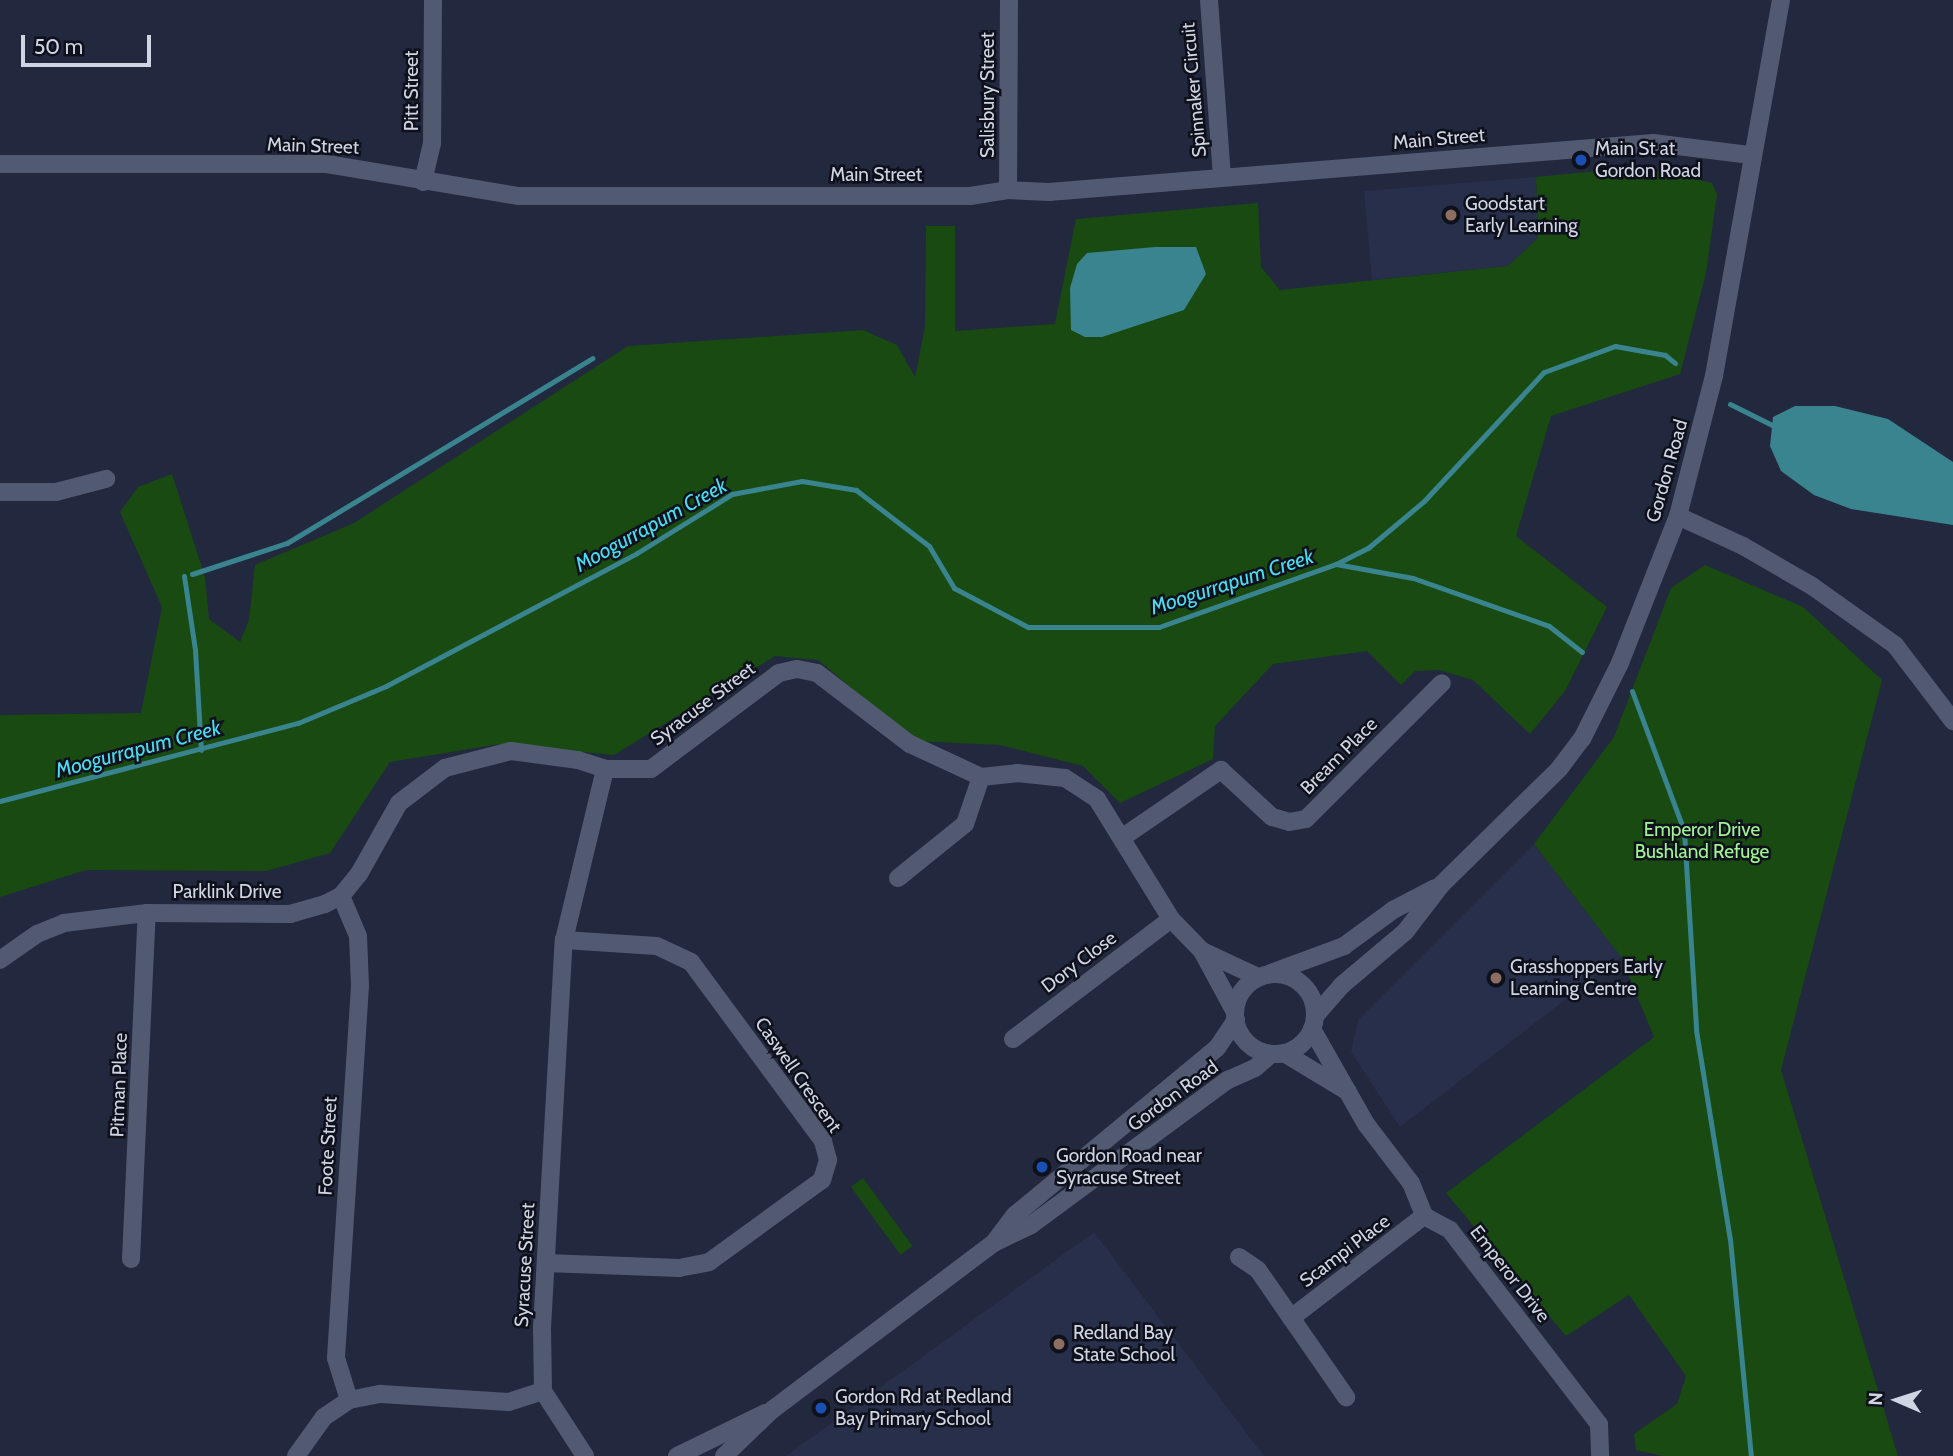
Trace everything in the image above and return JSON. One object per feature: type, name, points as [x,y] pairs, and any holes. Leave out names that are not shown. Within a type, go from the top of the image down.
[{"type":"street","name":"Pitt Street","points":[[423,182],[432,144],[433,0]]},
{"type":"street","name":"Salisbury Street","points":[[1008,190],[1009,0]]},
{"type":"street","name":"Spinnaker Circuit","points":[[1209,0],[1222,178]]},
{"type":"street","name":"Gordon Road","points":[[1314,1022],[1364,964],[1405,932],[1441,885],[1530,801],[1582,740],[1620,663],[1678,516],[1714,376],[1751,155],[1781,0]]},
{"type":"street","name":"Main Street","points":[[0,164],[327,164],[519,197],[970,196],[1008,190],[1049,191],[1653,143],[1751,155]]},
{"type":"street","points":[[0,492],[56,492],[106,479]]},
{"type":"street","points":[[1678,516],[1812,586],[1895,645],[1953,721]]},
{"type":"street","name":"Syracuse Street","points":[[543,1391],[546,1263],[564,940],[605,769],[650,769],[779,673],[797,669],[817,673],[910,744],[981,777]]},
{"type":"street","name":"Bream Place","points":[[1123,837],[1221,771],[1272,817],[1289,822],[1306,819],[1442,683]]},
{"type":"street","points":[[341,896],[359,874],[399,803],[445,768],[511,751],[578,760],[605,769]]},
{"type":"street","points":[[898,878],[965,824],[981,777],[1017,773],[1065,778],[1097,799],[1123,837],[1171,919],[1202,951],[1248,1043],[1278,1053],[1347,1091]]},
{"type":"street","name":"Gordon Road","points":[[1262,976],[1344,946],[1393,909],[1441,885]]},
{"type":"street","name":"Parklink Drive","points":[[0,960],[37,934],[64,923],[147,913],[290,914],[341,896]]},
{"type":"street","name":"Foote Street","points":[[341,896],[358,936],[360,986],[335,1358],[349,1400]]},
{"type":"street","name":"Pitman Place","points":[[131,1258],[139,1131],[139,1058],[148,973],[147,913]]},
{"type":"street","name":"Dory Close","points":[[1013,1039],[1171,919]]},
{"type":"street","name":"Caswell Crescent","points":[[546,1263],[679,1268],[709,1262],[822,1180],[828,1160],[823,1142],[691,962],[656,946],[564,940]]},
{"type":"street","points":[[1202,951],[1262,976],[1290,976],[1301,983],[1314,1004],[1314,1022],[1347,1091],[1411,1183],[1424,1216]]},
{"type":"street","points":[[1236,1016],[1242,991],[1262,976]]},
{"type":"street","name":"Gordon Road","points":[[994,1243],[1015,1215],[1217,1048],[1236,1016]]},
{"type":"street","points":[[1278,1053],[1296,1048],[1314,1022]]},
{"type":"street","name":"Gordon Road","points":[[677,1456],[772,1410],[994,1243],[1031,1225],[1228,1080],[1255,1068],[1278,1053]]},
{"type":"street","name":"Scampi Place","points":[[1291,1318],[1424,1216]]},
{"type":"street","name":"Emperor Drive","points":[[1424,1216],[1450,1230],[1599,1424],[1600,1456]]},
{"type":"street","name":"Scampi Place","points":[[1239,1257],[1258,1270],[1346,1397]]},
{"type":"street","points":[[296,1456],[324,1417],[349,1400],[381,1394],[509,1402],[543,1391],[585,1456]]},
{"type":"street","name":"Gordon Road","points":[[724,1456],[744,1450],[772,1410]]},
{"type":"shaded area","name":"Goodstart Early Learning","points":[[1536,177],[1538,238],[1508,266],[1372,280],[1364,191]]},
{"type":"shaded area","points":[[1155,247],[1196,247],[1206,274],[1184,310],[1102,337],[1085,337],[1071,330],[1070,288],[1077,264],[1087,253]]},
{"type":"shaded area","points":[[1795,406],[1835,406],[1888,419],[1953,462],[1953,525],[1851,509],[1814,495],[1781,471],[1770,446],[1773,417]]},
{"type":"shaded area","name":"Grasshoppers Early Learning Centre","points":[[1534,844],[1621,957],[1400,1127],[1351,1052],[1358,1020]]},
{"type":"shaded area","name":"Redland Bay State School","points":[[1094,1232],[1264,1456],[786,1456]]},
{"type":"green space","points":[[1638,167],[1712,183],[1717,194],[1706,273],[1680,374],[1551,416],[1516,536],[1607,607],[1565,691],[1530,734],[1473,680],[1439,670],[1415,671],[1401,685],[1367,651],[1273,664],[1215,726],[1213,759],[1120,803],[1083,766],[1000,745],[915,741],[818,660],[775,656],[614,755],[500,744],[390,762],[330,853],[266,871],[86,870],[0,897],[0,715],[141,713],[162,607],[120,512],[138,487],[172,474],[205,577],[209,619],[240,642],[249,620],[255,565],[354,523],[628,346],[863,330],[897,345],[915,377],[925,327],[926,226],[955,226],[955,331],[1055,324],[1076,219],[1258,203],[1261,267],[1280,290],[1508,266],[1538,238],[1536,177]]},
{"type":"green space","name":"Emperor Drive Bushland Refuge","points":[[1705,565],[1803,607],[1882,680],[1781,1070],[1898,1456],[1663,1456],[1636,1450],[1634,1434],[1677,1404],[1686,1376],[1629,1295],[1566,1336],[1446,1193],[1654,1037],[1621,957],[1534,844],[1614,737],[1671,588]]},
{"type":"green space","points":[[863,1178],[912,1246],[900,1255],[851,1187]]},
{"type":"waterway","name":"Moogurrapum Creek","points":[[0,801],[298,723],[386,686],[637,553],[732,494],[802,481],[856,490],[929,546],[954,588],[1028,627],[1159,627],[1336,564],[1368,548],[1424,501],[1544,372],[1615,346],[1665,355],[1675,363]]},
{"type":"waterway","points":[[192,574],[287,543],[592,358]]},
{"type":"waterway","name":"Moogurrapum Creek","points":[[1730,404],[1776,427]]},
{"type":"waterway","name":"Moogurrapum Creek","points":[[1336,564],[1413,578],[1549,626],[1582,652]]},
{"type":"waterway","points":[[184,576],[195,650],[201,750]]},
{"type":"waterway","points":[[1632,691],[1684,831],[1696,1030],[1730,1239],[1751,1456]]},
{"type":"place","name":"Main St at Gordon Road","points":[[1581,160]]},
{"type":"place","name":"Goodstart Early Learning","points":[[1451,215]]},
{"type":"place","name":"Grasshoppers Early Learning Centre","points":[[1496,978]]},
{"type":"place","name":"Gordon Road near Syracuse Street","points":[[1042,1167]]},
{"type":"place","name":"Redland Bay State School","points":[[1059,1344]]},
{"type":"place","name":"Gordon Rd at Redland Bay Primary School","points":[[821,1408]]}]
